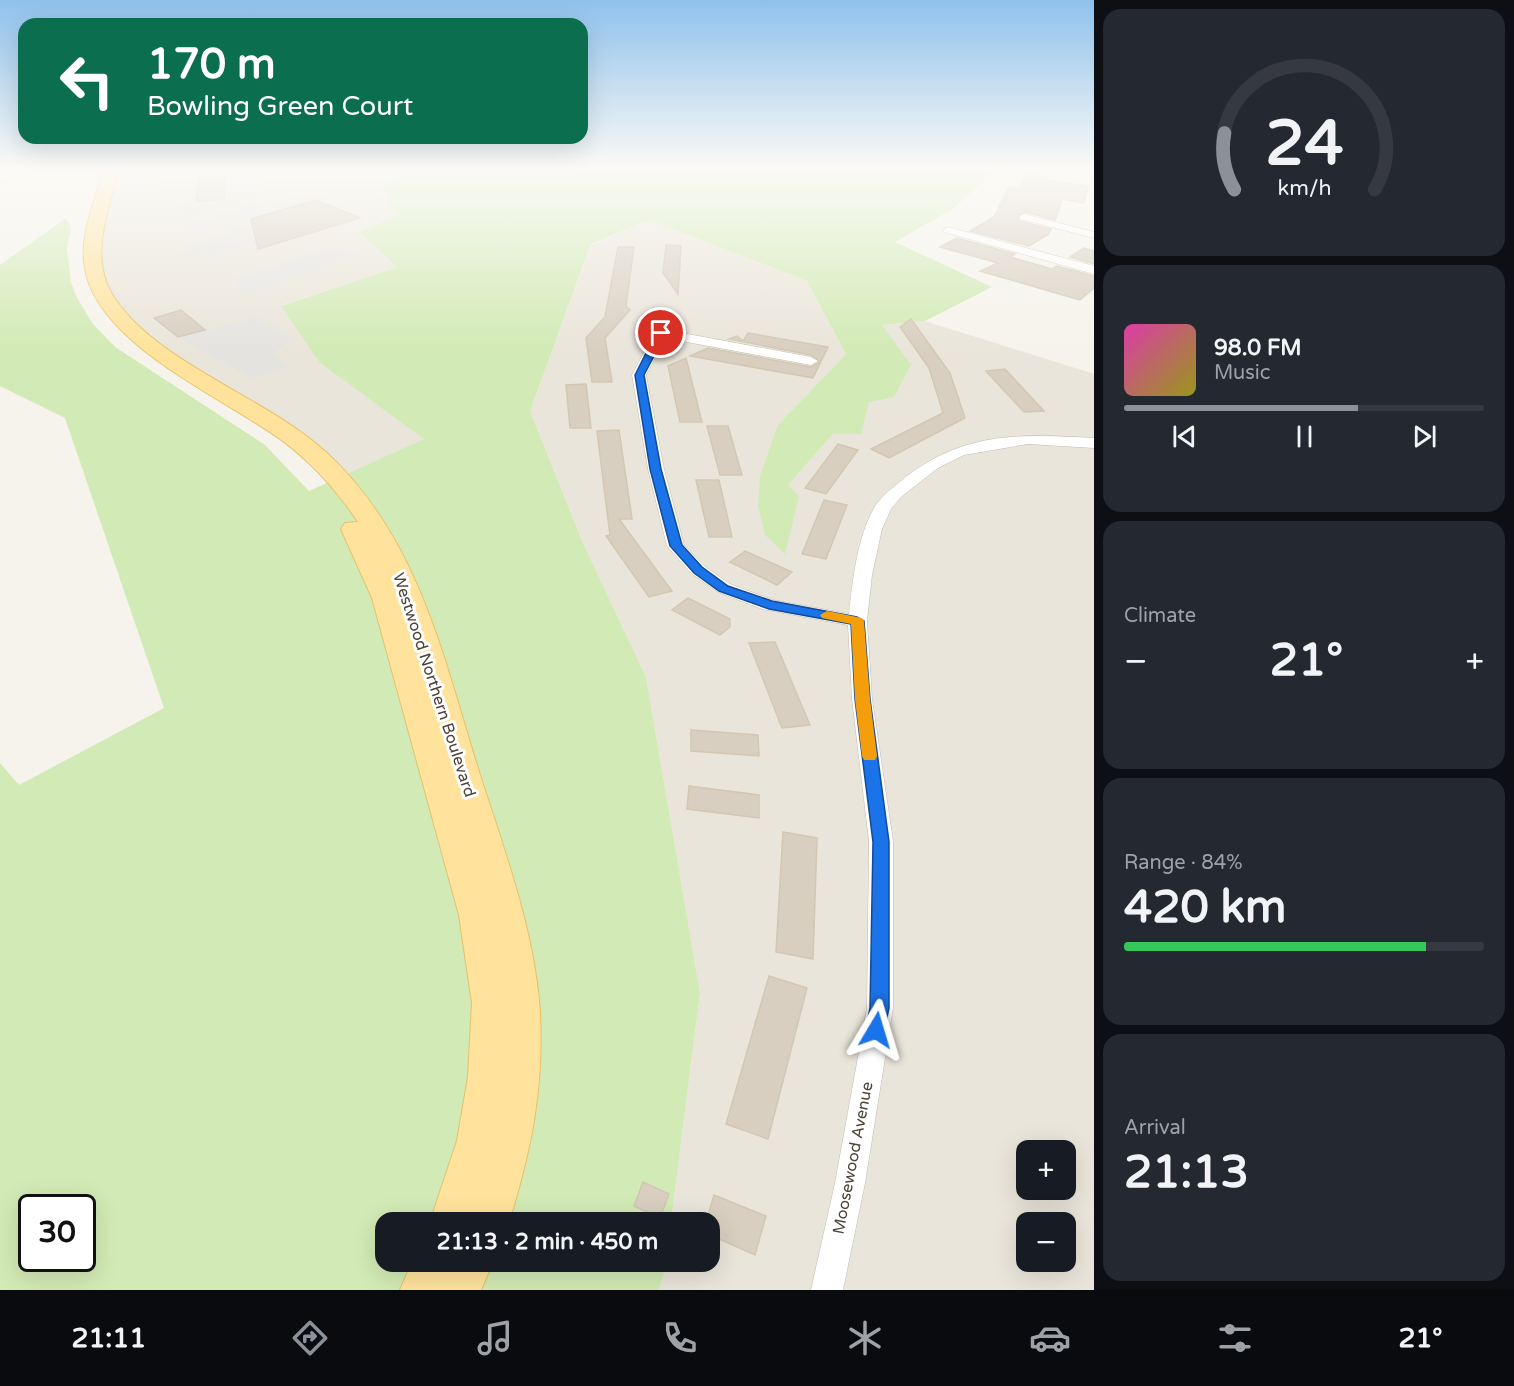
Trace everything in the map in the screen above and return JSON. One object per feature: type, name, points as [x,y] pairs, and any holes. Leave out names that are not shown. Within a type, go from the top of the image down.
[{"type":"main road","name":"Westwood Northern Boulevard","points":[[83,229],[78,259],[89,298],[103,318],[137,349],[249,420],[279,441],[304,465],[330,495],[351,525],[386,598],[478,915],[493,1003],[490,1077],[480,1141],[457,1212]]},
{"type":"main road","name":"Westwood Northern Boulevard","points":[[95,229],[91,244],[93,271],[103,296],[124,323],[145,340],[292,435],[318,458],[356,501],[369,520],[392,558],[408,591],[490,862],[507,931],[518,993],[519,1054],[514,1105],[505,1161],[487,1212]]},
{"type":"main road","points":[[425,1290],[433,1272]]},
{"type":"main road","points":[[455,1290],[463,1272]]},
{"type":"street","points":[[1071,229],[1094,235]]},
{"type":"street","points":[[948,230],[1094,270]]},
{"type":"street","points":[[811,361],[661,333],[639,375],[656,469],[676,546],[698,570],[723,588],[769,605],[857,621]]},
{"type":"street","name":"Moosewood Avenue","points":[[827,1290],[850,1183],[880,1008],[881,842],[862,699],[857,621],[863,575],[873,529],[883,507],[913,478],[959,452],[991,444],[1049,439],[1094,443]]},
{"type":"shaded area","points":[[99,229],[397,229],[397,267],[282,305],[320,363],[425,439],[336,479],[145,340],[96,280]]},
{"type":"shaded area","points":[[196,229],[219,229],[203,234]]},
{"type":"shaded area","points":[[242,229],[299,229],[212,256],[205,253],[190,257],[181,255],[182,250],[196,243]]},
{"type":"shaded area","points":[[628,229],[674,229],[807,281],[846,354],[778,425],[788,485],[833,434],[882,325],[925,321],[1094,374],[1094,1290],[659,1290],[664,1272],[720,1272],[720,1212],[672,1212],[700,993],[646,677],[582,541],[530,411],[591,245]]},
{"type":"shaded area","points":[[333,247],[356,255],[248,294],[238,292],[236,278]]},
{"type":"shaded area","points":[[256,317],[291,337],[273,355],[288,367],[251,378],[178,337]]},
{"type":"green space","points":[[50,229],[71,229],[67,248],[71,282],[76,296],[93,324],[115,347],[265,445],[309,491],[424,439],[320,363],[281,306],[397,267],[360,232],[366,229],[627,229],[591,244],[530,411],[582,541],[646,677],[700,993],[672,1212],[375,1212],[375,1272],[664,1272],[659,1290],[0,1290],[0,763],[19,785],[164,708],[65,418],[0,386],[0,265]]},
{"type":"green space","points":[[674,229],[917,229],[895,242],[992,287],[925,321],[882,325],[911,365],[894,397],[869,402],[861,434],[833,434],[788,485],[799,496],[785,554],[765,535],[758,505],[760,476],[778,425],[846,354],[807,281]]},
{"type":"building","points":[[253,229],[323,229],[258,249]]},
{"type":"building","points":[[1051,229],[1049,234],[1029,246],[970,231]]},
{"type":"building","points":[[957,238],[1015,254],[1010,257],[1052,269],[1057,266],[1094,276],[1094,288],[1080,300],[980,271],[998,263],[940,247]]},
{"type":"building","points":[[666,245],[681,246],[678,294],[663,273]]},
{"type":"building","points":[[618,247],[634,247],[626,306],[630,310],[605,338],[612,382],[592,382],[586,338],[605,317]]},
{"type":"building","points":[[1084,248],[1094,251],[1094,264],[1070,257]]},
{"type":"building","points":[[181,310],[205,330],[178,337],[154,318]]},
{"type":"building","points":[[911,319],[950,373],[965,418],[889,458],[871,449],[943,413],[929,368],[900,327]]},
{"type":"building","points":[[748,333],[828,347],[813,378],[690,356],[708,348],[811,367],[820,362],[811,355],[729,339],[737,336],[743,341]]},
{"type":"building","points":[[686,358],[702,422],[680,422],[668,366]]},
{"type":"building","points":[[1005,369],[1044,411],[1024,412],[986,371]]},
{"type":"building","points":[[586,384],[591,428],[570,428],[566,385]]},
{"type":"building","points":[[707,426],[728,426],[742,475],[720,475]]},
{"type":"building","points":[[619,430],[632,519],[619,519],[672,591],[649,597],[606,536],[610,535],[597,431]]},
{"type":"building","points":[[838,444],[858,450],[826,494],[805,488]]},
{"type":"building","points":[[696,480],[719,480],[732,537],[709,537]]},
{"type":"building","points":[[824,500],[847,505],[826,559],[802,554]]},
{"type":"building","points":[[745,551],[792,572],[777,585],[730,562]]},
{"type":"building","points":[[688,598],[730,619],[730,627],[720,635],[672,610]]},
{"type":"building","points":[[775,642],[810,725],[782,728],[749,643]]},
{"type":"building","points":[[691,730],[758,735],[759,756],[691,751]]},
{"type":"building","points":[[689,786],[759,795],[759,818],[687,809]]},
{"type":"building","points":[[783,832],[817,838],[813,959],[776,952]]},
{"type":"building","points":[[769,976],[807,988],[768,1139],[726,1124]]},
{"type":"building","points":[[643,1182],[669,1194],[662,1212],[647,1212],[634,1206]]},
{"type":"building","points":[[714,1195],[766,1216],[755,1255],[720,1239],[720,1212],[709,1212]]},
{"type":"slow traffic","points":[[827,615],[857,621],[862,699],[870,756]]},
{"type":"route","points":[[661,333],[639,375],[656,469],[676,546],[698,570],[723,588],[769,605],[857,621],[862,699],[881,842],[880,1008],[876,1030]]}]
